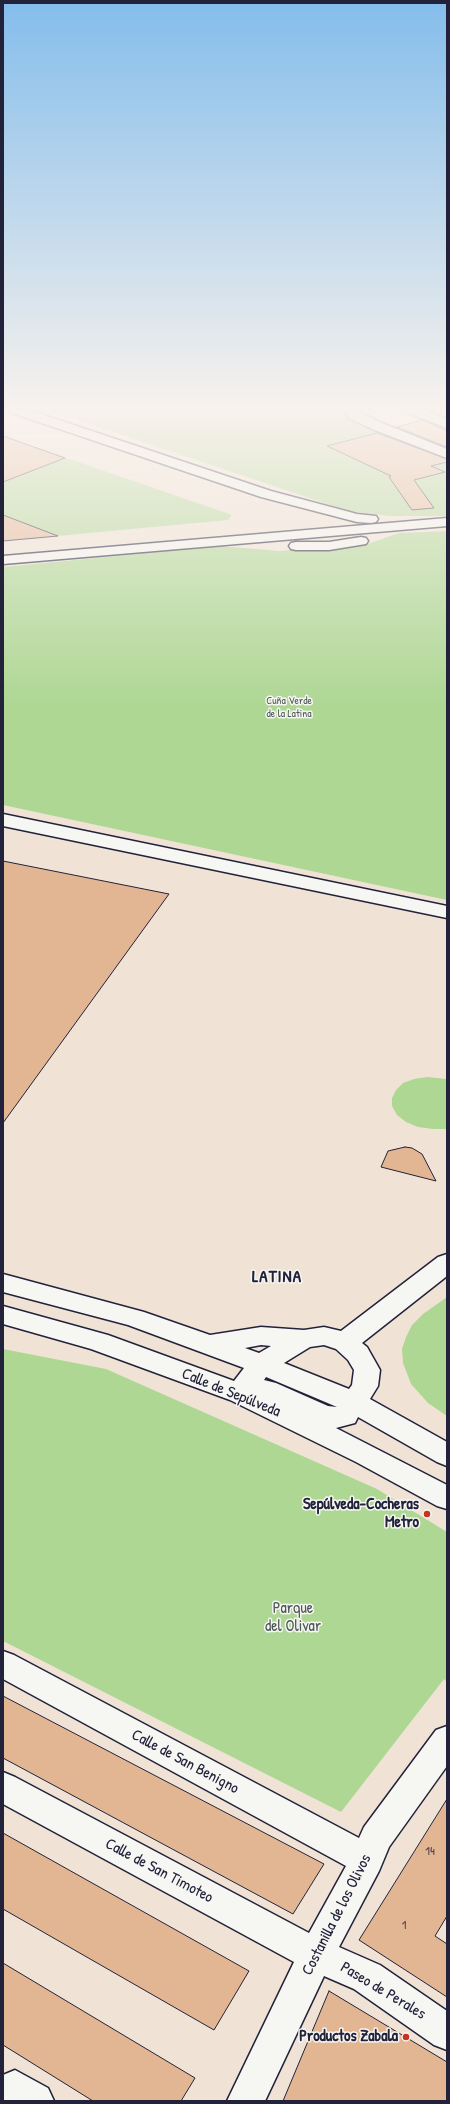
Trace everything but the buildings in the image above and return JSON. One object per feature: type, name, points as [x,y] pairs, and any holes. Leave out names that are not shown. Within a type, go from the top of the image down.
[{"type":"street","points":[[291,508],[298,512],[314,532]]},
{"type":"street","points":[[320,508],[383,526]]},
{"type":"street","points":[[357,518],[412,524]]},
{"type":"street","points":[[3,560],[383,526],[447,522]]},
{"type":"street","points":[[215,541],[275,547],[329,546],[369,540],[383,535],[383,526]]},
{"type":"street","points":[[3,820],[447,912]]},
{"type":"street","points":[[345,1342],[447,1263]]},
{"type":"street","points":[[3,1283],[135,1318],[262,1364],[355,1403],[447,1455]]},
{"type":"street","name":"Calle de Sepúlveda","points":[[3,1315],[99,1342],[240,1393],[366,1455],[447,1498]]},
{"type":"street","points":[[210,1344],[261,1336],[304,1339],[324,1336],[345,1342],[358,1354],[367,1370],[364,1386],[355,1403],[345,1416],[335,1418],[322,1415],[266,1390],[240,1393]]},
{"type":"street","points":[[240,1393],[262,1364],[304,1339]]},
{"type":"street","name":"Calle de San Benigno","points":[[3,1664],[367,1860]]},
{"type":"street","name":"Costanilla de los Olivos","points":[[246,2101],[316,1955],[367,1860],[376,1838],[447,1740]]},
{"type":"street","name":"Calle de San Timoteo","points":[[3,1787],[316,1955]]},
{"type":"street","name":"Paseo de Perales","points":[[316,1955],[367,1977],[447,2032]]},
{"type":"green space","points":[[3,508],[212,508],[232,515],[228,520],[3,541]]},
{"type":"green space","points":[[340,508],[447,508],[447,516],[390,516],[348,511]]},
{"type":"green space","name":"Cuña Verde de la Latina","points":[[447,531],[447,900],[3,805],[3,567],[220,546],[279,551],[365,545],[399,533]]},
{"type":"green space","points":[[427,1077],[447,1079],[447,1129],[418,1127],[406,1122],[397,1115],[392,1106],[392,1098],[396,1090],[403,1083],[414,1079]]},
{"type":"green space","points":[[447,1297],[447,1416],[428,1403],[411,1384],[403,1363],[402,1349],[412,1325],[423,1314]]},
{"type":"green space","name":"Parque del Olivar","points":[[3,1349],[106,1369],[377,1489],[447,1532],[447,1682],[444,1679],[341,1812],[3,1641]]},
{"type":"place","name":"Sepúlveda-Cocheras Metro","points":[[427,1514]]},
{"type":"place","name":"Productos Zabala","points":[[406,2037]]},
{"type":"district","name":"LATINA","points":[[277,1277]]}]
